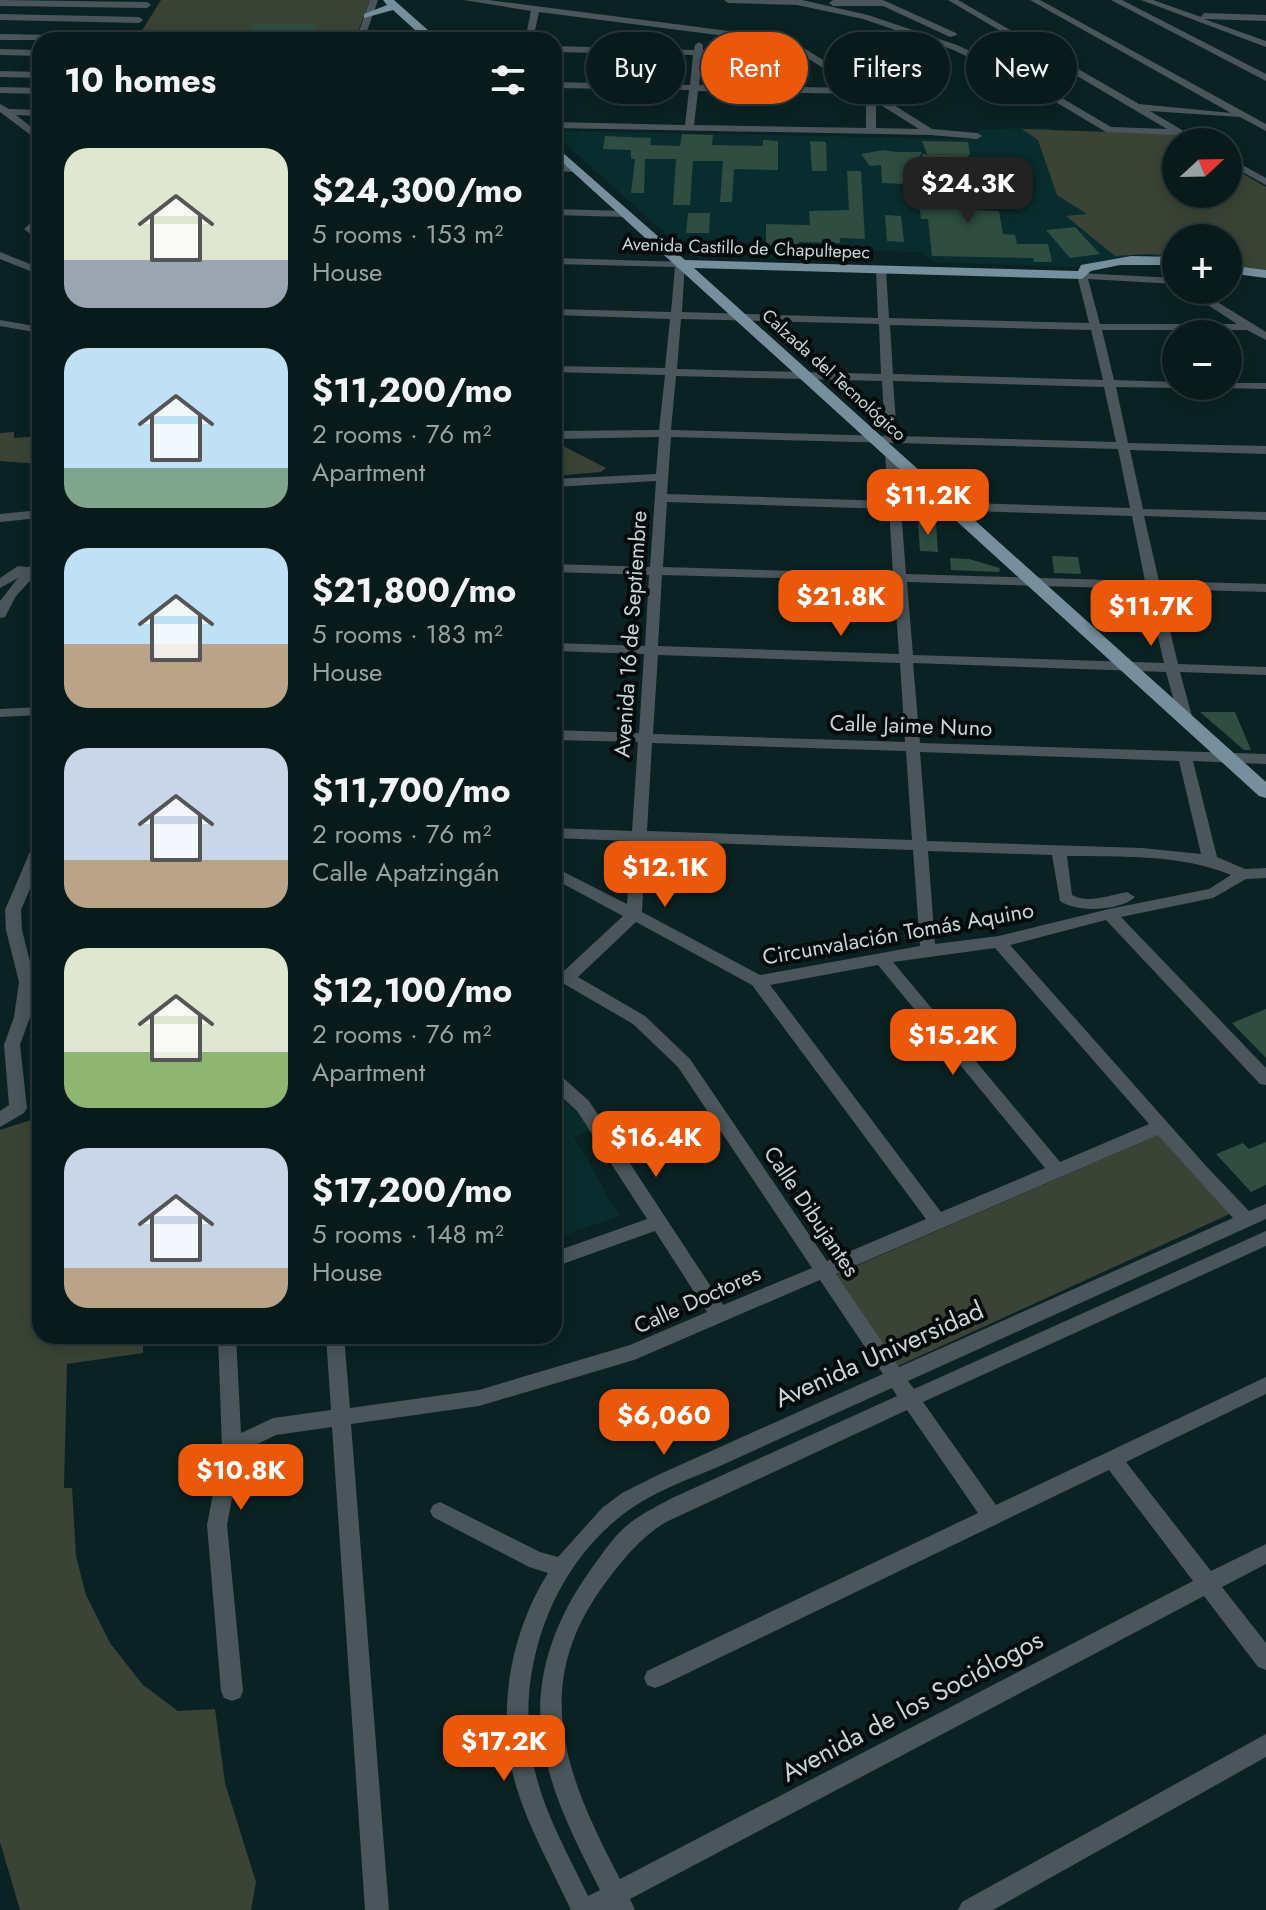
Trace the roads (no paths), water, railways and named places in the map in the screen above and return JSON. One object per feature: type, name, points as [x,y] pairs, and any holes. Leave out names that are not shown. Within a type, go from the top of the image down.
[{"type":"main road","points":[[368,16],[392,3],[424,32]]},
{"type":"main road","name":"Calzada del Tecnológico","points":[[562,156],[680,267],[886,444],[950,507],[1266,792]]},
{"type":"main road","name":"Avenida Castillo de Chapultepec","points":[[680,267],[1082,275],[1086,268],[1116,261],[1162,259]]},
{"type":"main road","points":[[1242,271],[1266,274]]},
{"type":"street","points":[[363,32],[374,0]]},
{"type":"street","points":[[468,0],[772,39],[793,45],[824,63]]},
{"type":"street","points":[[728,0],[880,2],[953,35]]},
{"type":"street","points":[[952,0],[1173,128]]},
{"type":"street","points":[[1034,0],[1266,128]]},
{"type":"street","points":[[1115,0],[1266,78]]},
{"type":"street","points":[[1145,0],[1264,43]]},
{"type":"street","points":[[0,3],[149,2],[132,32]]},
{"type":"street","points":[[793,2],[865,17],[954,47],[1025,80],[1109,130],[1162,131]]},
{"type":"street","points":[[531,32],[535,10]]},
{"type":"street","points":[[1192,16],[1266,18]]},
{"type":"street","points":[[0,17],[139,20]]},
{"type":"street","points":[[689,127],[700,31]]},
{"type":"street","points":[[0,37],[32,38]]},
{"type":"street","points":[[562,49],[811,55]]},
{"type":"street","points":[[0,52],[32,53]]},
{"type":"street","points":[[0,74],[32,75]]},
{"type":"street","points":[[562,85],[824,91]]},
{"type":"street","points":[[0,90],[32,91]]},
{"type":"street","points":[[869,104],[871,131]]},
{"type":"street","points":[[887,104],[930,132]]},
{"type":"street","points":[[1136,106],[1266,118]]},
{"type":"street","points":[[4,110],[32,112]]},
{"type":"street","points":[[4,110],[32,133]]},
{"type":"street","points":[[562,125],[930,132],[977,136]]},
{"type":"street","points":[[562,168],[576,169]]},
{"type":"street","points":[[1242,168],[1266,182]]},
{"type":"street","points":[[562,212],[625,214]]},
{"type":"street","points":[[0,255],[32,269]]},
{"type":"street","name":"Avenida Castillo de Chapultepec","points":[[562,261],[680,267]]},
{"type":"street","name":"Avenida 16 de Septiembre","points":[[634,915],[665,433],[680,267]]},
{"type":"street","points":[[881,270],[887,378],[886,444],[901,578],[928,950]]},
{"type":"street","points":[[1082,275],[1097,327],[1135,512],[1186,720]]},
{"type":"street","name":"Avenida Castillo de Chapultepec","points":[[1082,275],[1162,280]]},
{"type":"street","points":[[1213,304],[1266,337]]},
{"type":"street","points":[[562,312],[1097,327],[1250,327]]},
{"type":"street","points":[[0,323],[32,329]]},
{"type":"street","points":[[562,369],[1162,385]]},
{"type":"street","points":[[1242,386],[1266,386]]},
{"type":"street","points":[[562,433],[665,433],[886,444],[1266,450]]},
{"type":"street","points":[[562,483],[663,477]]},
{"type":"street","points":[[662,498],[1266,516]]},
{"type":"street","points":[[0,518],[32,515]]},
{"type":"street","points":[[0,584],[32,566]]},
{"type":"street","points":[[562,568],[1266,588]]},
{"type":"street","points":[[0,614],[10,594],[32,571]]},
{"type":"street","points":[[562,647],[1266,671]]},
{"type":"street","points":[[0,713],[32,711]]},
{"type":"street","name":"Calle Jaime Nuno","points":[[562,735],[1266,759]]},
{"type":"street","points":[[1185,757],[1210,860]]},
{"type":"street","points":[[562,833],[1059,850],[1210,860],[1243,874]]},
{"type":"street","points":[[1059,850],[1065,897],[1071,902],[1079,905],[1127,897]]},
{"type":"street","points":[[0,1120],[18,1108],[12,1045],[22,1017],[27,982],[14,930],[13,910],[32,866]]},
{"type":"street","name":"Circunvalación Tomás Aquino","points":[[562,876],[758,981],[928,950],[999,942],[1109,914],[1213,893],[1243,874],[1266,873]]},
{"type":"street","points":[[1109,914],[1266,1079]]},
{"type":"street","points":[[562,973],[634,915]]},
{"type":"street","points":[[999,942],[1247,1220]]},
{"type":"street","points":[[882,959],[1056,1169]]},
{"type":"street","name":"Calle Dibujantes","points":[[562,976],[639,1020],[684,1063],[993,1517]]},
{"type":"street","points":[[758,981],[937,1220]]},
{"type":"street","points":[[562,1087],[583,1106],[720,1316]]},
{"type":"street","name":"Calle Doctores","points":[[232,1447],[273,1427],[479,1398],[634,1352],[1161,1126]]},
{"type":"street","name":"Avenida Universidad","points":[[584,1910],[532,1798],[519,1746],[519,1696],[527,1639],[541,1600],[561,1567],[610,1512],[655,1486],[1266,1211]]},
{"type":"street","points":[[562,1257],[659,1222]]},
{"type":"street","points":[[619,1902],[564,1786],[552,1738],[550,1691],[558,1648],[571,1614],[586,1588],[632,1534],[677,1505],[1266,1238]]},
{"type":"street","points":[[227,1344],[232,1447],[217,1525],[232,1691]]},
{"type":"street","points":[[336,1344],[377,1910]]},
{"type":"street","points":[[655,1678],[1266,1385]]},
{"type":"street","points":[[1112,1459],[1266,1660]]},
{"type":"street","points":[[440,1511],[536,1560],[561,1567]]},
{"type":"street","name":"Avenida de los Sociólogos","points":[[584,1910],[619,1902],[1266,1553]]},
{"type":"street","points":[[970,1910],[1266,1745]]}]
